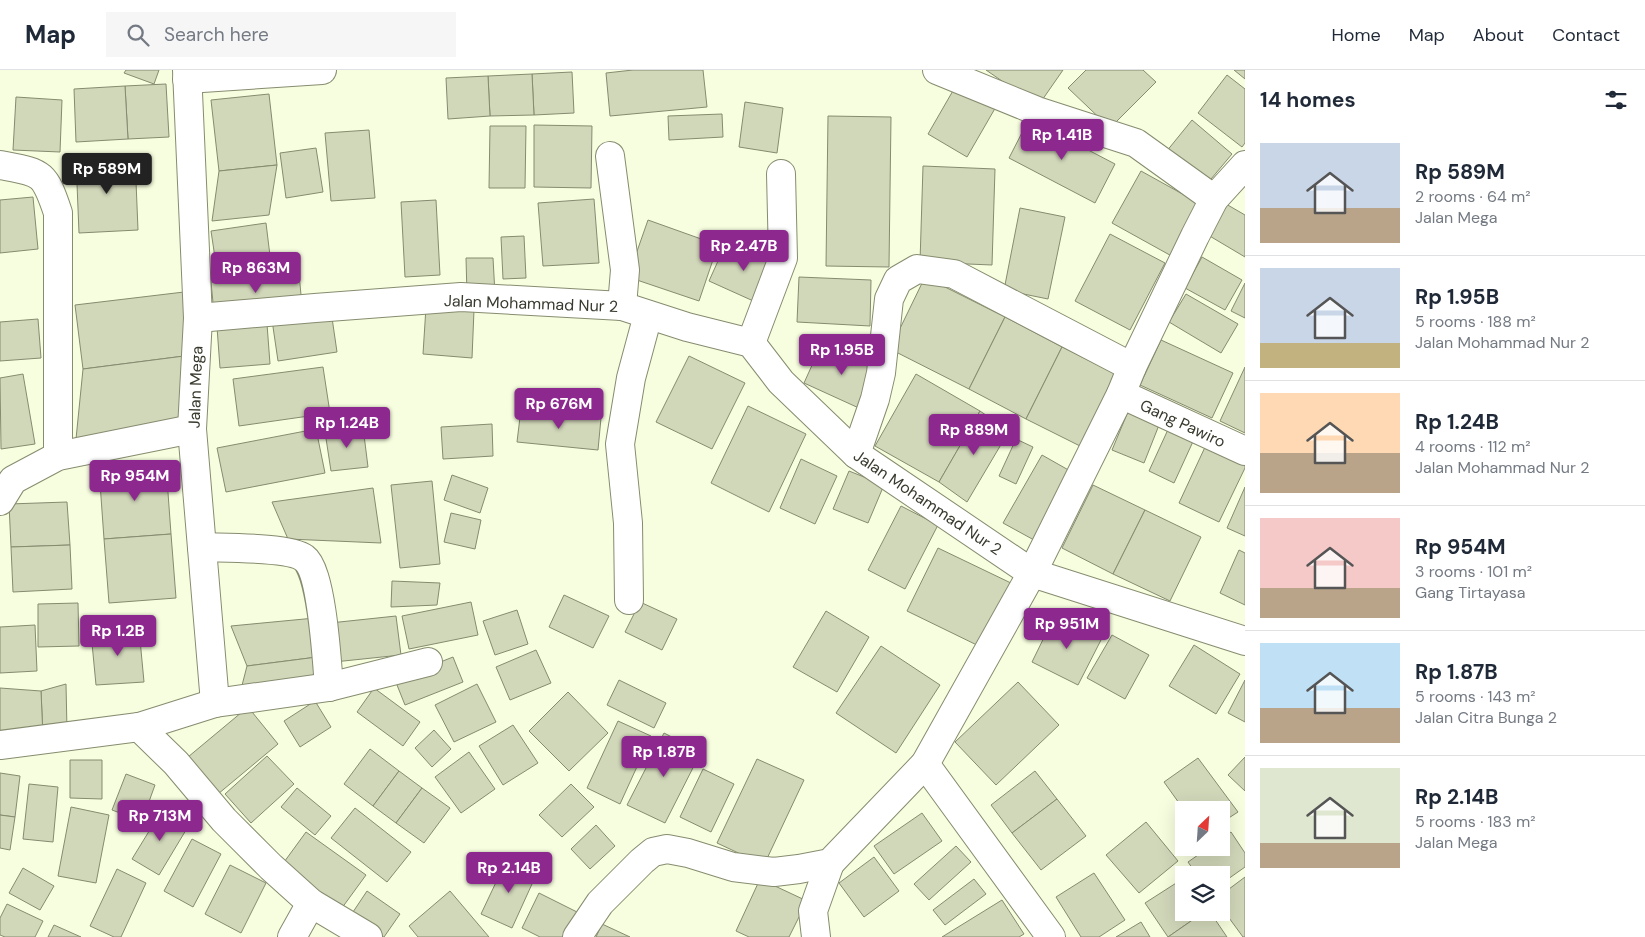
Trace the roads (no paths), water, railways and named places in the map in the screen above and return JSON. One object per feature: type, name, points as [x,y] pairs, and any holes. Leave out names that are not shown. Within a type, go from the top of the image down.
[{"type":"street","points":[[187,75],[322,70]]},
{"type":"street","points":[[937,70],[1037,111],[1136,143],[1214,199]]},
{"type":"street","name":"Jalan Mega","points":[[187,75],[198,318],[192,429],[215,703]]},
{"type":"street","points":[[610,156],[625,270],[622,306]]},
{"type":"street","points":[[0,165],[34,171],[44,180],[50,190],[58,212],[58,456]]},
{"type":"street","points":[[816,937],[814,911],[830,863],[925,764],[1032,572],[1121,394],[1132,367],[1214,199],[1245,165]]},
{"type":"street","points":[[752,343],[783,258],[781,174]]},
{"type":"street","points":[[856,454],[876,399],[881,373],[889,299],[898,280],[917,269],[954,274],[1132,367]]},
{"type":"street","name":"Jalan Mohammad Nur 2","points":[[198,318],[461,297],[622,306],[687,327],[752,343],[782,382],[856,454],[1032,572],[1245,641]]},
{"type":"street","points":[[629,600],[628,523],[620,444],[631,378],[648,315]]},
{"type":"street","name":"Gang Pawiro","points":[[1121,394],[1245,451]]},
{"type":"street","points":[[0,501],[14,480],[58,456],[192,429]]},
{"type":"street","points":[[202,547],[289,551],[305,558],[311,570],[322,612],[329,687]]},
{"type":"street","points":[[0,745],[139,727],[215,703],[329,687],[428,662]]},
{"type":"street","points":[[139,727],[176,763],[224,820],[271,867],[311,903],[368,937]]},
{"type":"street","points":[[925,764],[1051,937]]},
{"type":"street","points":[[577,937],[600,903],[653,852],[667,849],[688,853],[732,867],[774,872],[830,863]]},
{"type":"street","points":[[292,937],[311,903]]}]
